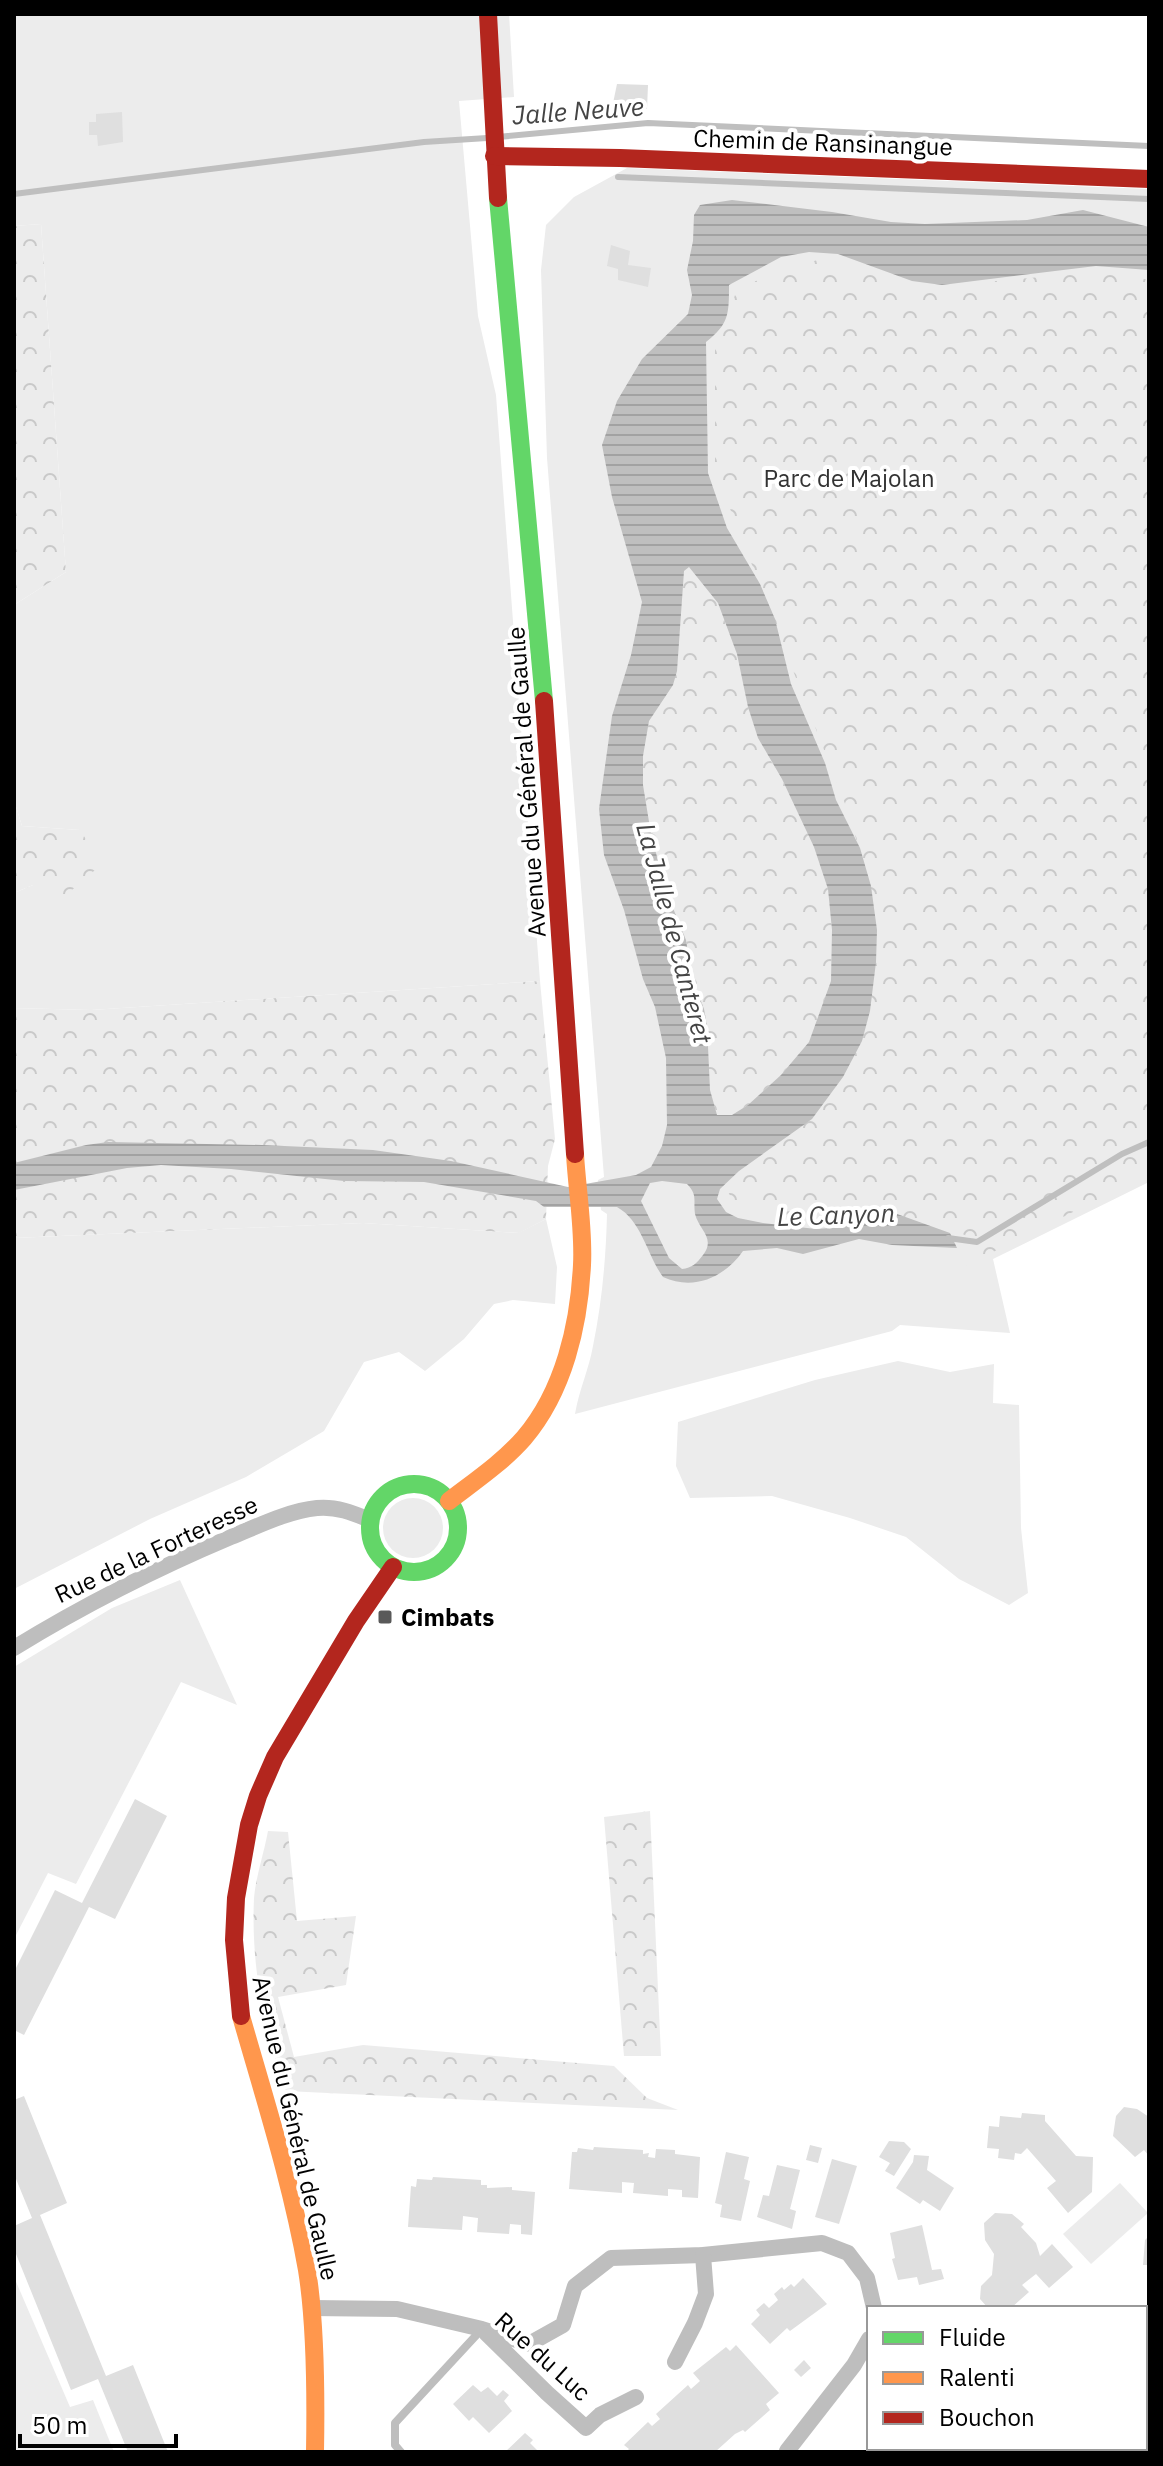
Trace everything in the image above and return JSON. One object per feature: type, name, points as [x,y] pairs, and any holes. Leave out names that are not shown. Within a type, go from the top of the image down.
[{"type":"main road","name":"Avenue du Général de Gaulle","points":[[449,1501],[526,1437],[544,1410],[570,1346],[579,1298],[581,1228],[546,717],[494,156],[488,14]]},
{"type":"main road","name":"Chemin de Ransinangue","points":[[494,156],[620,158],[1149,179]]},
{"type":"main road","points":[[425,1485],[449,1501],[456,1514],[458,1529],[448,1556],[436,1566],[407,1572],[382,1559],[374,1548],[370,1520],[384,1495],[396,1487],[425,1485]]},
{"type":"main road","name":"Avenue du Général de Gaulle","points":[[315,2452],[316,2392],[311,2308],[299,2228],[240,2011],[234,1940],[236,1898],[249,1825],[275,1757],[356,1621],[393,1567]]},
{"type":"street","name":"Rue de la Forteresse","points":[[14,1648],[113,1590],[272,1520],[318,1508],[346,1510],[370,1520]]},
{"type":"street","points":[[482,2329],[529,2344],[563,2325],[575,2286],[611,2258],[703,2255],[822,2243],[848,2253],[867,2278],[874,2306]]},
{"type":"street","points":[[675,2362],[706,2294],[703,2255]]},
{"type":"street","name":"Rue du Luc","points":[[311,2308],[397,2309],[482,2329],[586,2428],[600,2415],[636,2397]]},
{"type":"street","points":[[787,2451],[854,2365],[867,2342]]},
{"type":"lane","points":[[401,2452],[395,2445],[395,2423],[482,2329]]},
{"type":"green space","points":[[14,14],[509,14],[514,97],[459,101],[478,316],[496,395],[540,981],[91,1010],[14,1008],[14,893],[33,885],[80,830],[22,826],[14,800],[14,605],[66,572],[41,224],[14,226]]},
{"type":"green space","name":"Parc de Majolan","points":[[627,168],[1149,189],[1149,1182],[993,1259],[1010,1333],[900,1325],[892,1331],[575,1414],[599,1313],[607,1214],[601,1210],[598,1180],[604,1177],[547,458],[541,270],[546,225],[574,197]]},
{"type":"green space","points":[[41,224],[66,572],[14,605],[14,226]]},
{"type":"green space","points":[[823,258],[919,288],[1107,271],[1149,280],[1149,1174],[963,1267],[965,1235],[866,1206],[816,1222],[737,1208],[727,1190],[841,1088],[882,929],[849,814],[715,470],[715,349],[738,287]]},
{"type":"green space","points":[[690,567],[718,603],[737,654],[748,707],[814,847],[828,889],[832,930],[831,981],[809,1042],[781,1075],[732,1115],[717,1115],[710,1090],[704,1009],[692,978],[686,940],[666,891],[651,834],[643,784],[643,756],[649,721],[677,671],[684,571]]},
{"type":"green space","points":[[14,800],[22,826],[80,830],[102,864],[65,896],[33,885],[14,893]]},
{"type":"green space","points":[[540,981],[555,1139],[548,1166],[546,1219],[519,1233],[363,1223],[14,1238],[14,1008],[91,1010]]},
{"type":"green space","points":[[546,1219],[557,1267],[555,1304],[513,1300],[494,1304],[464,1339],[425,1371],[399,1352],[364,1362],[324,1431],[246,1477],[150,1519],[14,1589],[14,1238],[363,1223],[518,1233]]},
{"type":"green space","points":[[898,1361],[950,1372],[994,1364],[993,1403],[1019,1405],[1021,1528],[1028,1593],[1009,1605],[959,1579],[906,1537],[850,1518],[772,1496],[690,1498],[676,1466],[678,1422],[815,1380]]},
{"type":"green space","points":[[413,1498],[425,1500],[434,1507],[441,1516],[441,1540],[434,1549],[425,1556],[413,1558],[401,1556],[392,1549],[385,1540],[383,1528],[385,1516],[392,1507],[401,1500]]},
{"type":"green space","points":[[180,1580],[237,1705],[181,1682],[76,1884],[48,1873],[14,1939],[14,1667],[112,1608]]},
{"type":"green space","points":[[650,1811],[661,2056],[624,2056],[604,1817]]},
{"type":"green space","points":[[268,1831],[288,1832],[297,1921],[356,1916],[346,1985],[278,1997],[294,2057],[363,2045],[614,2066],[647,2098],[678,2110],[286,2091],[265,2020],[254,1947],[256,1881]]},
{"type":"green space","points":[[1120,2183],[1148,2213],[1091,2264],[1063,2234]]},
{"type":"green space","points":[[14,2277],[70,2407],[93,2400],[114,2452],[14,2452]]},
{"type":"water","name":"La Jalle de Canteret","points":[[732,200],[925,224],[1027,220],[1083,210],[1149,227],[1149,270],[1096,266],[942,285],[912,281],[838,254],[809,252],[781,257],[729,285],[726,318],[706,342],[708,473],[727,528],[760,584],[775,619],[791,684],[825,763],[836,800],[860,848],[871,886],[877,930],[870,1011],[862,1041],[843,1077],[812,1119],[739,1171],[720,1189],[717,1199],[726,1212],[738,1218],[816,1229],[843,1227],[864,1212],[886,1210],[950,1233],[957,1248],[892,1245],[859,1239],[803,1254],[777,1248],[743,1251],[717,1275],[685,1283],[663,1277],[638,1230],[617,1207],[544,1207],[536,1201],[424,1182],[344,1181],[161,1165],[127,1168],[14,1190],[14,1163],[108,1142],[373,1150],[451,1161],[568,1187],[636,1175],[651,1167],[662,1146],[667,1125],[666,1058],[655,1007],[643,979],[624,910],[604,855],[599,809],[612,716],[631,655],[642,602],[612,497],[602,445],[617,401],[642,359],[688,314],[692,295],[687,270],[694,215],[700,205]],"holes":[[[689,567],[718,603],[737,654],[758,738],[782,779],[814,847],[828,889],[832,930],[831,981],[809,1042],[781,1075],[732,1115],[717,1115],[710,1090],[704,1009],[692,978],[686,940],[666,891],[651,834],[643,785],[643,756],[649,721],[673,685],[677,671],[684,571]],[[650,1183],[687,1184],[694,1195],[697,1220],[707,1239],[707,1249],[703,1255],[694,1265],[686,1268],[682,1269],[669,1258],[641,1201]]]},
{"type":"building","points":[[617,84],[648,85],[647,109],[612,108]]},
{"type":"building","points":[[122,112],[123,142],[98,146],[97,135],[89,135],[89,122],[96,122],[96,114]]},
{"type":"building","points":[[611,245],[630,251],[628,265],[651,268],[648,287],[618,280],[618,269],[607,266]]},
{"type":"building","points":[[135,1799],[167,1816],[115,1919],[89,1907],[24,2035],[14,2030],[14,1972],[55,1890],[82,1903]]},
{"type":"building","points":[[24,2096],[67,2203],[40,2215],[106,2376],[133,2365],[168,2452],[128,2452],[98,2379],[71,2390],[14,2249],[14,2226],[32,2218],[14,2174],[14,2100]]},
{"type":"building","points":[[1124,2107],[1137,2109],[1149,2117],[1149,2156],[1144,2150],[1135,2157],[1113,2136],[1116,2116]]},
{"type":"building","points":[[1022,2113],[1045,2115],[1045,2121],[1076,2156],[1093,2157],[1092,2192],[1068,2213],[1047,2188],[1056,2181],[1027,2148],[1021,2154],[1015,2153],[1014,2160],[998,2158],[999,2149],[987,2148],[989,2126],[999,2127],[1000,2116],[1021,2118]]},
{"type":"building","points":[[889,2141],[904,2142],[911,2149],[894,2176],[885,2171],[890,2163],[879,2157]]},
{"type":"building","points":[[810,2145],[822,2148],[818,2163],[806,2160]]},
{"type":"building","points":[[594,2147],[643,2150],[643,2154],[649,2153],[648,2157],[655,2158],[656,2149],[675,2150],[675,2154],[700,2157],[698,2198],[682,2197],[682,2190],[668,2189],[668,2196],[633,2193],[634,2183],[622,2182],[622,2193],[569,2189],[572,2152],[577,2152],[578,2148],[593,2150]]},
{"type":"building","points":[[726,2152],[749,2157],[744,2179],[750,2181],[741,2221],[720,2217],[722,2205],[715,2203]]},
{"type":"building","points":[[914,2155],[929,2156],[927,2170],[954,2188],[940,2211],[923,2200],[920,2204],[896,2188],[913,2162]]},
{"type":"building","points":[[832,2159],[857,2166],[839,2224],[815,2217]]},
{"type":"building","points":[[777,2165],[800,2170],[790,2209],[796,2211],[792,2229],[757,2217],[763,2195],[769,2196]]},
{"type":"building","points":[[433,2177],[481,2180],[481,2185],[487,2185],[487,2188],[512,2187],[512,2190],[535,2192],[532,2235],[521,2234],[521,2225],[510,2224],[509,2234],[477,2232],[478,2218],[463,2216],[462,2230],[408,2227],[411,2186],[416,2187],[417,2179],[432,2180]]},
{"type":"building","points":[[995,2213],[1012,2214],[1024,2224],[1021,2227],[1036,2243],[1040,2256],[1052,2244],[1073,2267],[1049,2288],[1036,2274],[1022,2285],[1029,2292],[1013,2306],[986,2306],[980,2299],[981,2286],[992,2275],[994,2254],[985,2240],[984,2223]]},
{"type":"building","points":[[922,2225],[932,2270],[941,2269],[944,2279],[919,2285],[917,2277],[898,2280],[890,2233]]},
{"type":"building","points":[[1149,2236],[1149,2265],[1143,2265],[1145,2240]]},
{"type":"building","points":[[803,2278],[827,2304],[790,2331],[787,2328],[770,2344],[751,2324],[760,2315],[756,2310],[764,2303],[769,2308],[778,2300],[774,2294],[782,2287],[784,2290],[791,2284],[794,2287]]},
{"type":"building","points":[[1147,2311],[1149,2311],[1147,2348]]},
{"type":"building","points":[[736,2345],[779,2393],[766,2404],[770,2410],[715,2452],[626,2452],[629,2449],[624,2445],[648,2422],[652,2426],[660,2419],[656,2414],[688,2385],[691,2389],[700,2381],[693,2373],[726,2347],[730,2351]]},
{"type":"building","points":[[804,2360],[811,2368],[801,2377],[794,2370]]},
{"type":"building","points":[[473,2385],[481,2392],[488,2387],[497,2396],[503,2390],[509,2395],[504,2401],[512,2411],[489,2433],[473,2417],[469,2421],[453,2404]]},
{"type":"building","points":[[525,2433],[539,2452],[505,2452]]},
{"type":"building","points":[[914,2450],[948,2450],[947,2452]]},
{"type":"waterway","name":"Jalle Neuve","points":[[498,137],[648,123],[1149,146]]},
{"type":"waterway","name":"Jalle Neuve","points":[[14,194],[424,142],[487,138]]},
{"type":"waterway","points":[[618,177],[1149,199]]},
{"type":"waterway","name":"Le Canyon","points":[[948,1238],[977,1242],[1122,1154],[1149,1142]]},
{"type":"traffic: fast","points":[[498,198],[544,701]]},
{"type":"traffic: fast","points":[[414,1484],[431,1487],[445,1497],[455,1511],[458,1528],[455,1545],[445,1559],[431,1569],[414,1572],[397,1569],[383,1559],[373,1545],[370,1528],[373,1511],[383,1497],[397,1487],[414,1484]]},
{"type":"traffic: slow","points":[[449,1501],[498,1463],[524,1438],[550,1400],[567,1356],[577,1311],[582,1265],[575,1154]]},
{"type":"traffic: slow","points":[[241,2016],[286,2174],[307,2270],[314,2337],[315,2452]]},
{"type":"traffic: jam","points":[[488,14],[498,198]]},
{"type":"traffic: jam","points":[[494,156],[620,158],[1149,179]]},
{"type":"traffic: jam","points":[[544,701],[575,1154]]},
{"type":"traffic: jam","points":[[241,2016],[234,1940],[236,1898],[249,1825],[258,1796],[275,1757],[356,1621],[393,1567]]},
{"type":"place","name":"Cimbats","points":[[385,1617]]}]
